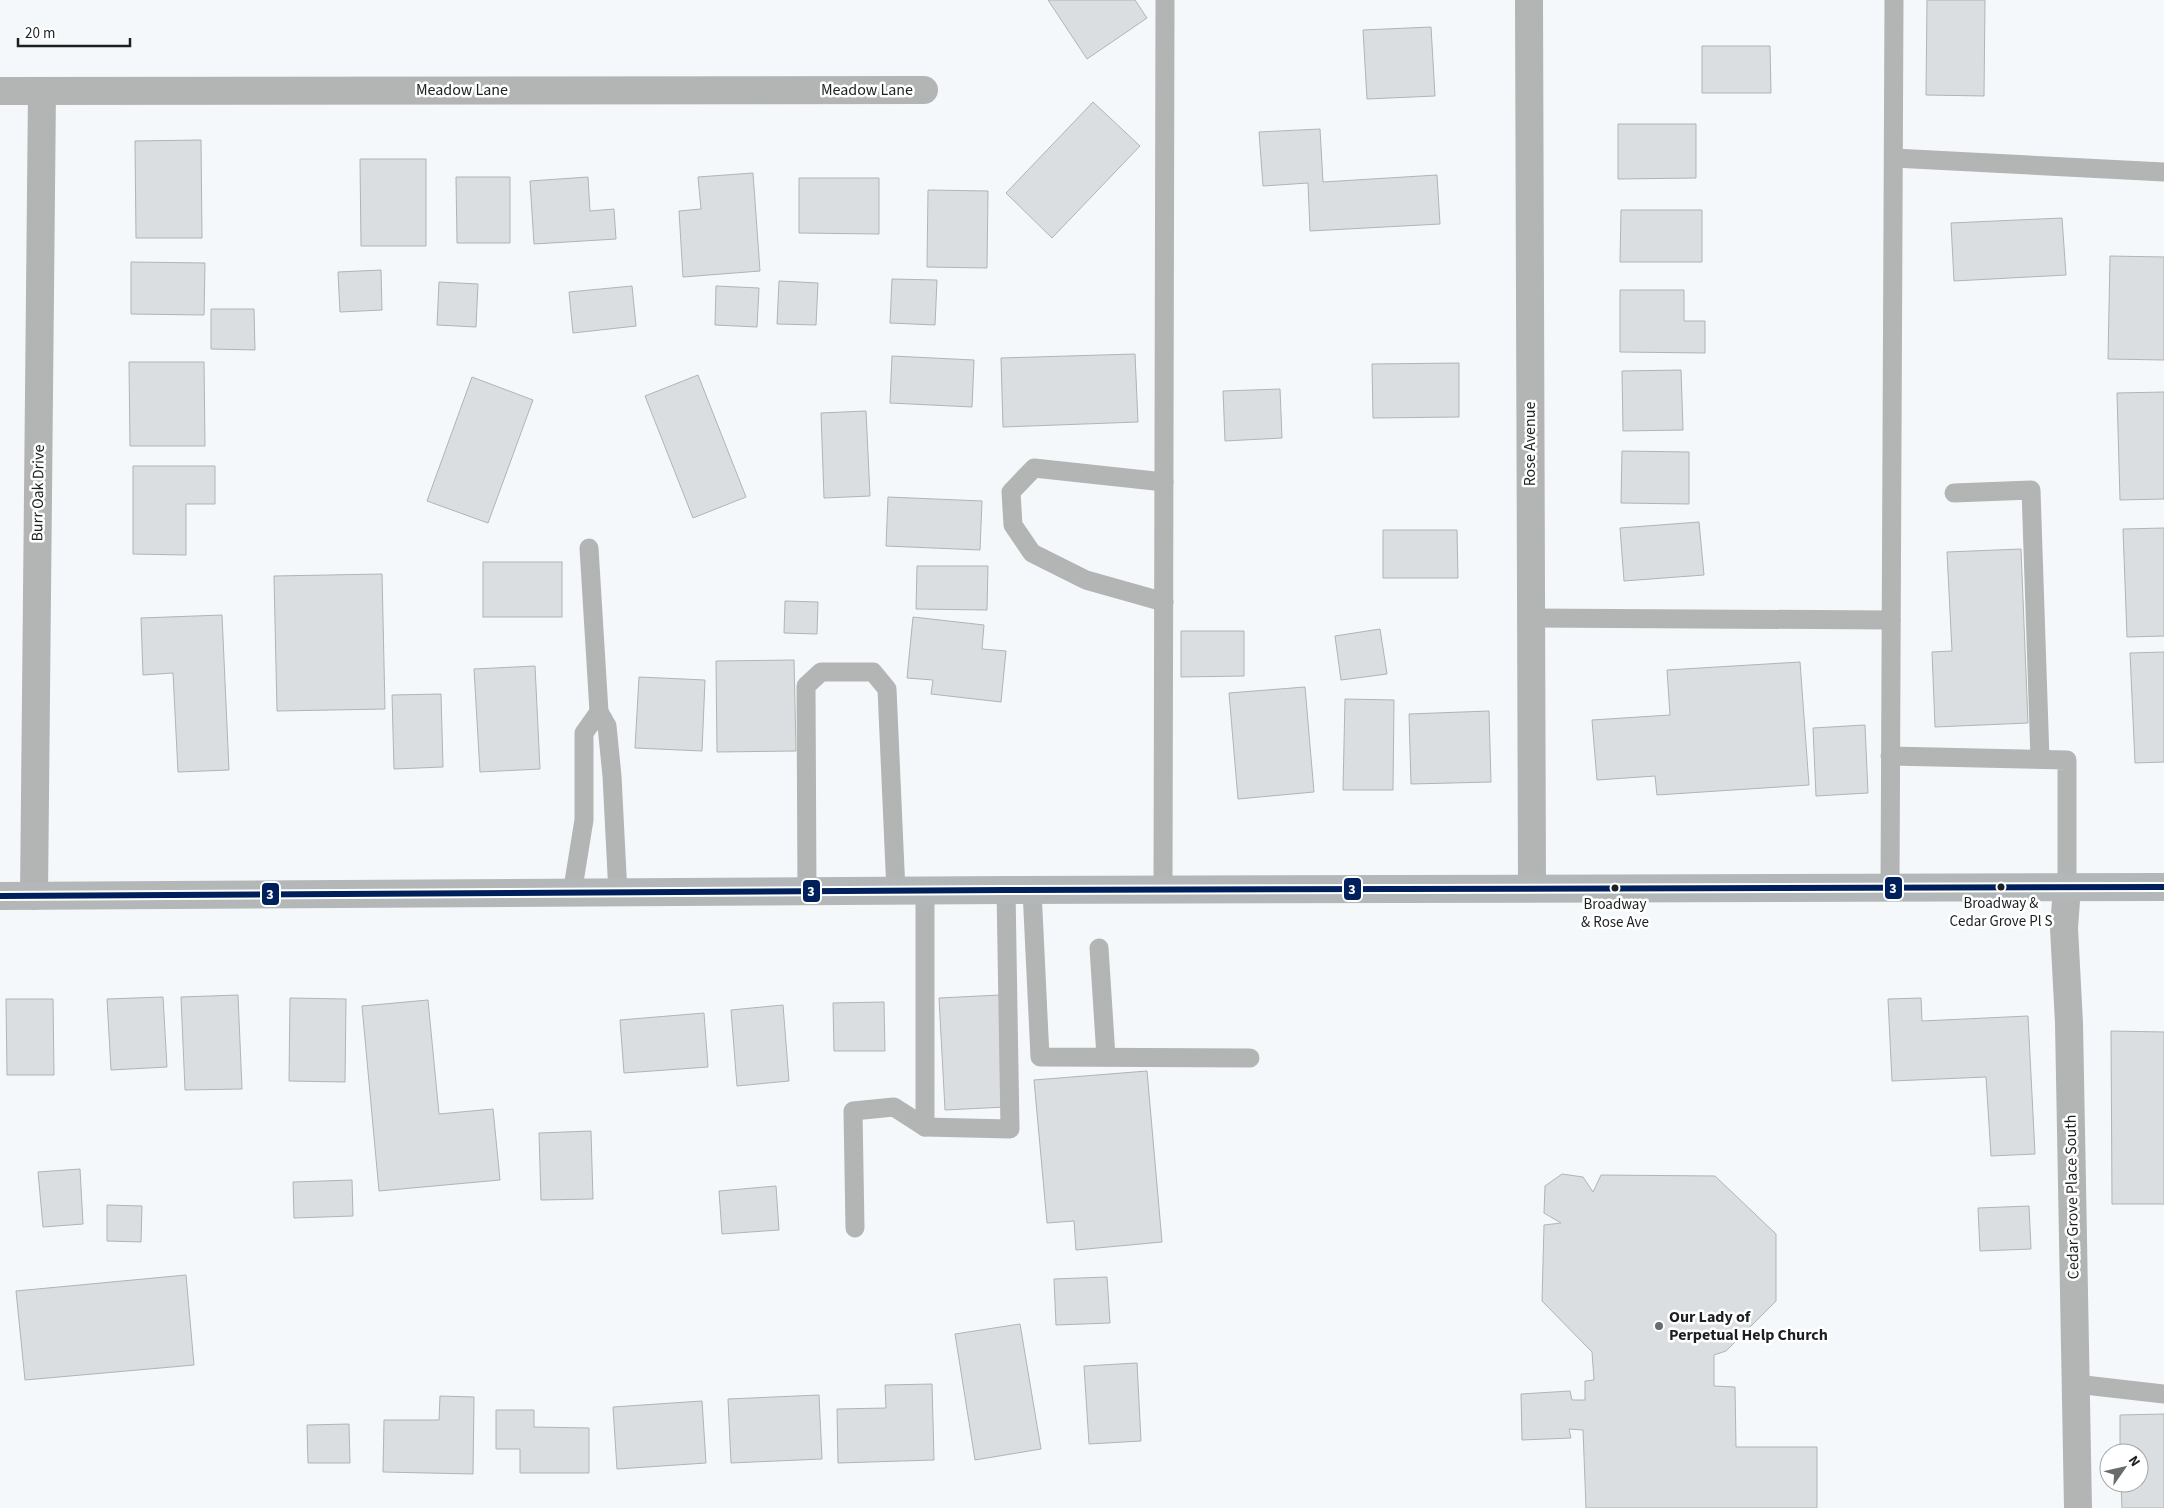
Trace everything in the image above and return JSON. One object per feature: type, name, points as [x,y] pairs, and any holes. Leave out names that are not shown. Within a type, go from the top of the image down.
[{"type":"main road","points":[[0,896],[807,893],[1019,890],[2164,887]]},
{"type":"street","name":"Rose Avenue","points":[[1529,0],[1532,888]]},
{"type":"street","name":"Meadow Lane","points":[[0,91],[924,90]]},
{"type":"street","name":"Burr Oak Drive","points":[[34,896],[42,91]]},
{"type":"street","name":"Cedar Grove Place South","points":[[2067,887],[2064,928],[2069,1023],[2078,1508]]},
{"type":"lane","points":[[1163,891],[1165,0]]},
{"type":"lane","points":[[1890,888],[1894,0]]},
{"type":"lane","points":[[1894,158],[2164,172]]},
{"type":"lane","points":[[1164,482],[1034,468],[1011,492],[1013,524],[1032,553],[1086,580],[1164,602]]},
{"type":"lane","points":[[1954,494],[2031,490],[2040,760]]},
{"type":"lane","points":[[589,548],[599,712],[607,726],[611,760],[618,894]]},
{"type":"lane","points":[[1531,618],[1891,620]]},
{"type":"lane","points":[[807,893],[806,686],[821,672],[873,672],[887,689],[896,892]]},
{"type":"lane","points":[[572,894],[584,820],[584,732],[599,712]]},
{"type":"lane","points":[[1890,756],[2067,760],[2067,887]]},
{"type":"lane","points":[[1019,890],[1040,1057],[1250,1058]]},
{"type":"lane","points":[[855,1228],[852,1111],[894,1107],[925,1127],[1010,1129],[1019,890]]},
{"type":"lane","points":[[925,892],[925,1127]]},
{"type":"lane","points":[[1099,948],[1106,1057]]},
{"type":"lane","points":[[2076,1384],[2164,1394]]},
{"type":"building","points":[[1048,0],[1135,0],[1147,18],[1087,59]]},
{"type":"building","points":[[1927,0],[1985,0],[1984,96],[1926,95]]},
{"type":"building","points":[[1431,27],[1435,96],[1367,99],[1363,30]]},
{"type":"building","points":[[1702,46],[1770,46],[1771,93],[1702,93]]},
{"type":"building","points":[[1093,102],[1140,146],[1052,238],[1006,193]]},
{"type":"building","points":[[1618,124],[1696,124],[1696,178],[1618,179]]},
{"type":"building","points":[[1320,129],[1323,182],[1437,175],[1440,224],[1310,231],[1308,183],[1263,186],[1259,132]]},
{"type":"building","points":[[201,140],[202,238],[136,238],[135,141]]},
{"type":"building","points":[[360,159],[426,159],[426,246],[361,246]]},
{"type":"building","points":[[753,173],[760,271],[683,277],[679,211],[701,209],[698,177]]},
{"type":"building","points":[[456,177],[510,177],[510,243],[457,243]]},
{"type":"building","points":[[588,177],[590,211],[614,209],[616,239],[534,244],[530,181]]},
{"type":"building","points":[[799,178],[879,178],[879,234],[799,233]]},
{"type":"building","points":[[928,190],[988,191],[987,268],[927,267]]},
{"type":"building","points":[[1621,210],[1702,210],[1702,262],[1620,262]]},
{"type":"building","points":[[2062,218],[2066,275],[1954,281],[1951,223]]},
{"type":"building","points":[[2110,256],[2164,257],[2164,360],[2108,359]]},
{"type":"building","points":[[131,262],[205,263],[204,315],[131,314]]},
{"type":"building","points":[[381,270],[382,310],[340,312],[338,272]]},
{"type":"building","points":[[892,279],[937,280],[935,325],[890,323]]},
{"type":"building","points":[[779,281],[818,283],[816,325],[777,324]]},
{"type":"building","points":[[439,282],[478,284],[476,327],[437,325]]},
{"type":"building","points":[[632,286],[636,326],[573,333],[569,292]]},
{"type":"building","points":[[716,286],[759,288],[757,327],[715,325]]},
{"type":"building","points":[[1620,290],[1684,290],[1684,321],[1705,321],[1705,353],[1620,352]]},
{"type":"building","points":[[211,309],[254,309],[255,350],[211,349]]},
{"type":"building","points":[[1135,354],[1138,422],[1003,427],[1001,358]]},
{"type":"building","points":[[892,356],[974,360],[972,407],[890,403]]},
{"type":"building","points":[[129,362],[204,362],[205,446],[130,446]]},
{"type":"building","points":[[1459,363],[1459,417],[1373,418],[1372,364]]},
{"type":"building","points":[[1681,370],[1683,430],[1623,431],[1622,371]]},
{"type":"building","points":[[698,375],[746,497],[693,518],[645,396]]},
{"type":"building","points":[[472,377],[533,400],[488,523],[427,501]]},
{"type":"building","points":[[1280,389],[1282,438],[1225,441],[1223,391]]},
{"type":"building","points":[[2164,392],[2164,499],[2120,500],[2117,393]]},
{"type":"building","points":[[866,411],[870,496],[824,498],[821,413]]},
{"type":"building","points":[[1622,451],[1689,452],[1689,504],[1621,503]]},
{"type":"building","points":[[133,466],[215,466],[215,504],[186,504],[186,555],[133,554]]},
{"type":"building","points":[[888,497],[982,501],[980,550],[886,546]]},
{"type":"building","points":[[1699,522],[1704,575],[1624,581],[1620,528]]},
{"type":"building","points":[[2164,528],[2164,636],[2127,637],[2123,529]]},
{"type":"building","points":[[1383,530],[1457,530],[1458,578],[1383,578]]},
{"type":"building","points":[[2021,549],[2028,723],[1935,727],[1932,652],[1952,651],[1947,552]]},
{"type":"building","points":[[483,562],[562,562],[562,617],[483,617]]},
{"type":"building","points":[[917,566],[988,566],[987,610],[916,609]]},
{"type":"building","points":[[382,574],[385,709],[277,711],[274,576]]},
{"type":"building","points":[[785,601],[818,602],[817,634],[784,633]]},
{"type":"building","points":[[222,615],[229,770],[178,772],[173,673],[143,675],[141,618]]},
{"type":"building","points":[[913,617],[984,625],[982,649],[1006,651],[1001,702],[931,694],[933,680],[907,678]]},
{"type":"building","points":[[1380,629],[1387,674],[1341,680],[1335,636]]},
{"type":"building","points":[[1181,631],[1244,631],[1244,676],[1181,677]]},
{"type":"building","points":[[2164,652],[2164,762],[2135,763],[2130,653]]},
{"type":"building","points":[[794,660],[796,751],[717,752],[716,661]]},
{"type":"building","points":[[1800,662],[1809,785],[1657,795],[1655,776],[1597,780],[1592,720],[1670,715],[1667,670]]},
{"type":"building","points":[[535,666],[540,769],[480,772],[474,669]]},
{"type":"building","points":[[639,677],[705,680],[702,751],[635,748]]},
{"type":"building","points":[[1305,687],[1314,792],[1238,799],[1229,693]]},
{"type":"building","points":[[441,694],[443,767],[394,769],[392,695]]},
{"type":"building","points":[[1345,699],[1394,700],[1393,790],[1343,790]]},
{"type":"building","points":[[1489,711],[1491,782],[1411,784],[1409,714]]},
{"type":"building","points":[[1865,725],[1868,793],[1816,796],[1813,728]]},
{"type":"building","points":[[238,995],[242,1089],[185,1090],[181,997]]},
{"type":"building","points":[[1000,995],[1006,1107],[945,1110],[939,998]]},
{"type":"building","points":[[163,997],[167,1067],[111,1070],[107,999]]},
{"type":"building","points":[[290,998],[346,999],[345,1082],[289,1081]]},
{"type":"building","points":[[1921,998],[1922,1021],[2028,1016],[2035,1154],[1991,1156],[1986,1077],[1892,1081],[1888,999]]},
{"type":"building","points":[[6,999],[53,999],[54,1075],[7,1075]]},
{"type":"building","points":[[428,1000],[439,1114],[493,1109],[500,1180],[379,1191],[362,1006]]},
{"type":"building","points":[[884,1002],[885,1051],[834,1051],[833,1003]]},
{"type":"building","points":[[783,1005],[789,1081],[737,1086],[731,1010]]},
{"type":"building","points":[[704,1013],[708,1067],[624,1073],[620,1020]]},
{"type":"building","points":[[2111,1031],[2164,1032],[2164,1204],[2112,1204]]},
{"type":"building","points":[[1147,1071],[1162,1242],[1076,1250],[1074,1221],[1047,1223],[1034,1080]]},
{"type":"building","points":[[591,1131],[593,1199],[541,1200],[539,1133]]},
{"type":"building","points":[[80,1169],[83,1224],[43,1227],[38,1172]]},
{"type":"building","name":"Our Lady of Perpetual Help Church","points":[[1562,1174],[1583,1177],[1593,1192],[1601,1175],[1715,1176],[1776,1234],[1776,1301],[1726,1351],[1714,1355],[1714,1386],[1735,1387],[1736,1447],[1817,1447],[1817,1508],[1586,1508],[1583,1430],[1569,1429],[1571,1438],[1522,1440],[1521,1394],[1570,1391],[1572,1400],[1585,1400],[1585,1381],[1594,1380],[1592,1352],[1542,1301],[1544,1225],[1561,1223],[1544,1213],[1545,1186]]},
{"type":"building","points":[[352,1180],[353,1216],[294,1218],[293,1182]]},
{"type":"building","points":[[776,1186],[779,1230],[722,1234],[719,1191]]},
{"type":"building","points":[[107,1205],[142,1206],[141,1242],[107,1241]]},
{"type":"building","points":[[2029,1206],[2031,1249],[1980,1251],[1978,1208]]},
{"type":"building","points":[[186,1275],[194,1365],[25,1380],[16,1291]]},
{"type":"building","points":[[1107,1277],[1110,1323],[1056,1325],[1054,1279]]},
{"type":"building","points":[[1020,1324],[1041,1449],[975,1460],[955,1334]]},
{"type":"building","points":[[1137,1363],[1141,1441],[1089,1444],[1084,1366]]},
{"type":"building","points":[[932,1384],[934,1460],[838,1463],[837,1409],[886,1408],[885,1385]]},
{"type":"building","points":[[819,1395],[822,1459],[731,1463],[728,1399]]},
{"type":"building","points":[[440,1396],[474,1397],[473,1474],[383,1472],[384,1420],[439,1420]]},
{"type":"building","points":[[702,1401],[706,1463],[617,1469],[613,1407]]},
{"type":"building","points":[[496,1410],[534,1410],[534,1427],[589,1428],[589,1473],[520,1473],[520,1449],[496,1449]]},
{"type":"building","points":[[2164,1414],[2164,1508],[2122,1508],[2121,1493],[2149,1493],[2149,1443],[2120,1443],[2120,1415]]},
{"type":"building","points":[[349,1424],[350,1463],[308,1463],[307,1425]]},
{"type":"transit line","name":"3","points":[[0,896],[1006,890],[2164,887]]},
{"type":"place","name":"Broadway & Cedar Grove Pl S","points":[[2001,887]]},
{"type":"place","name":"Broadway & Rose Ave","points":[[1615,888]]},
{"type":"place","name":"Our Lady of Perpetual Help Church","points":[[1659,1326]]}]
